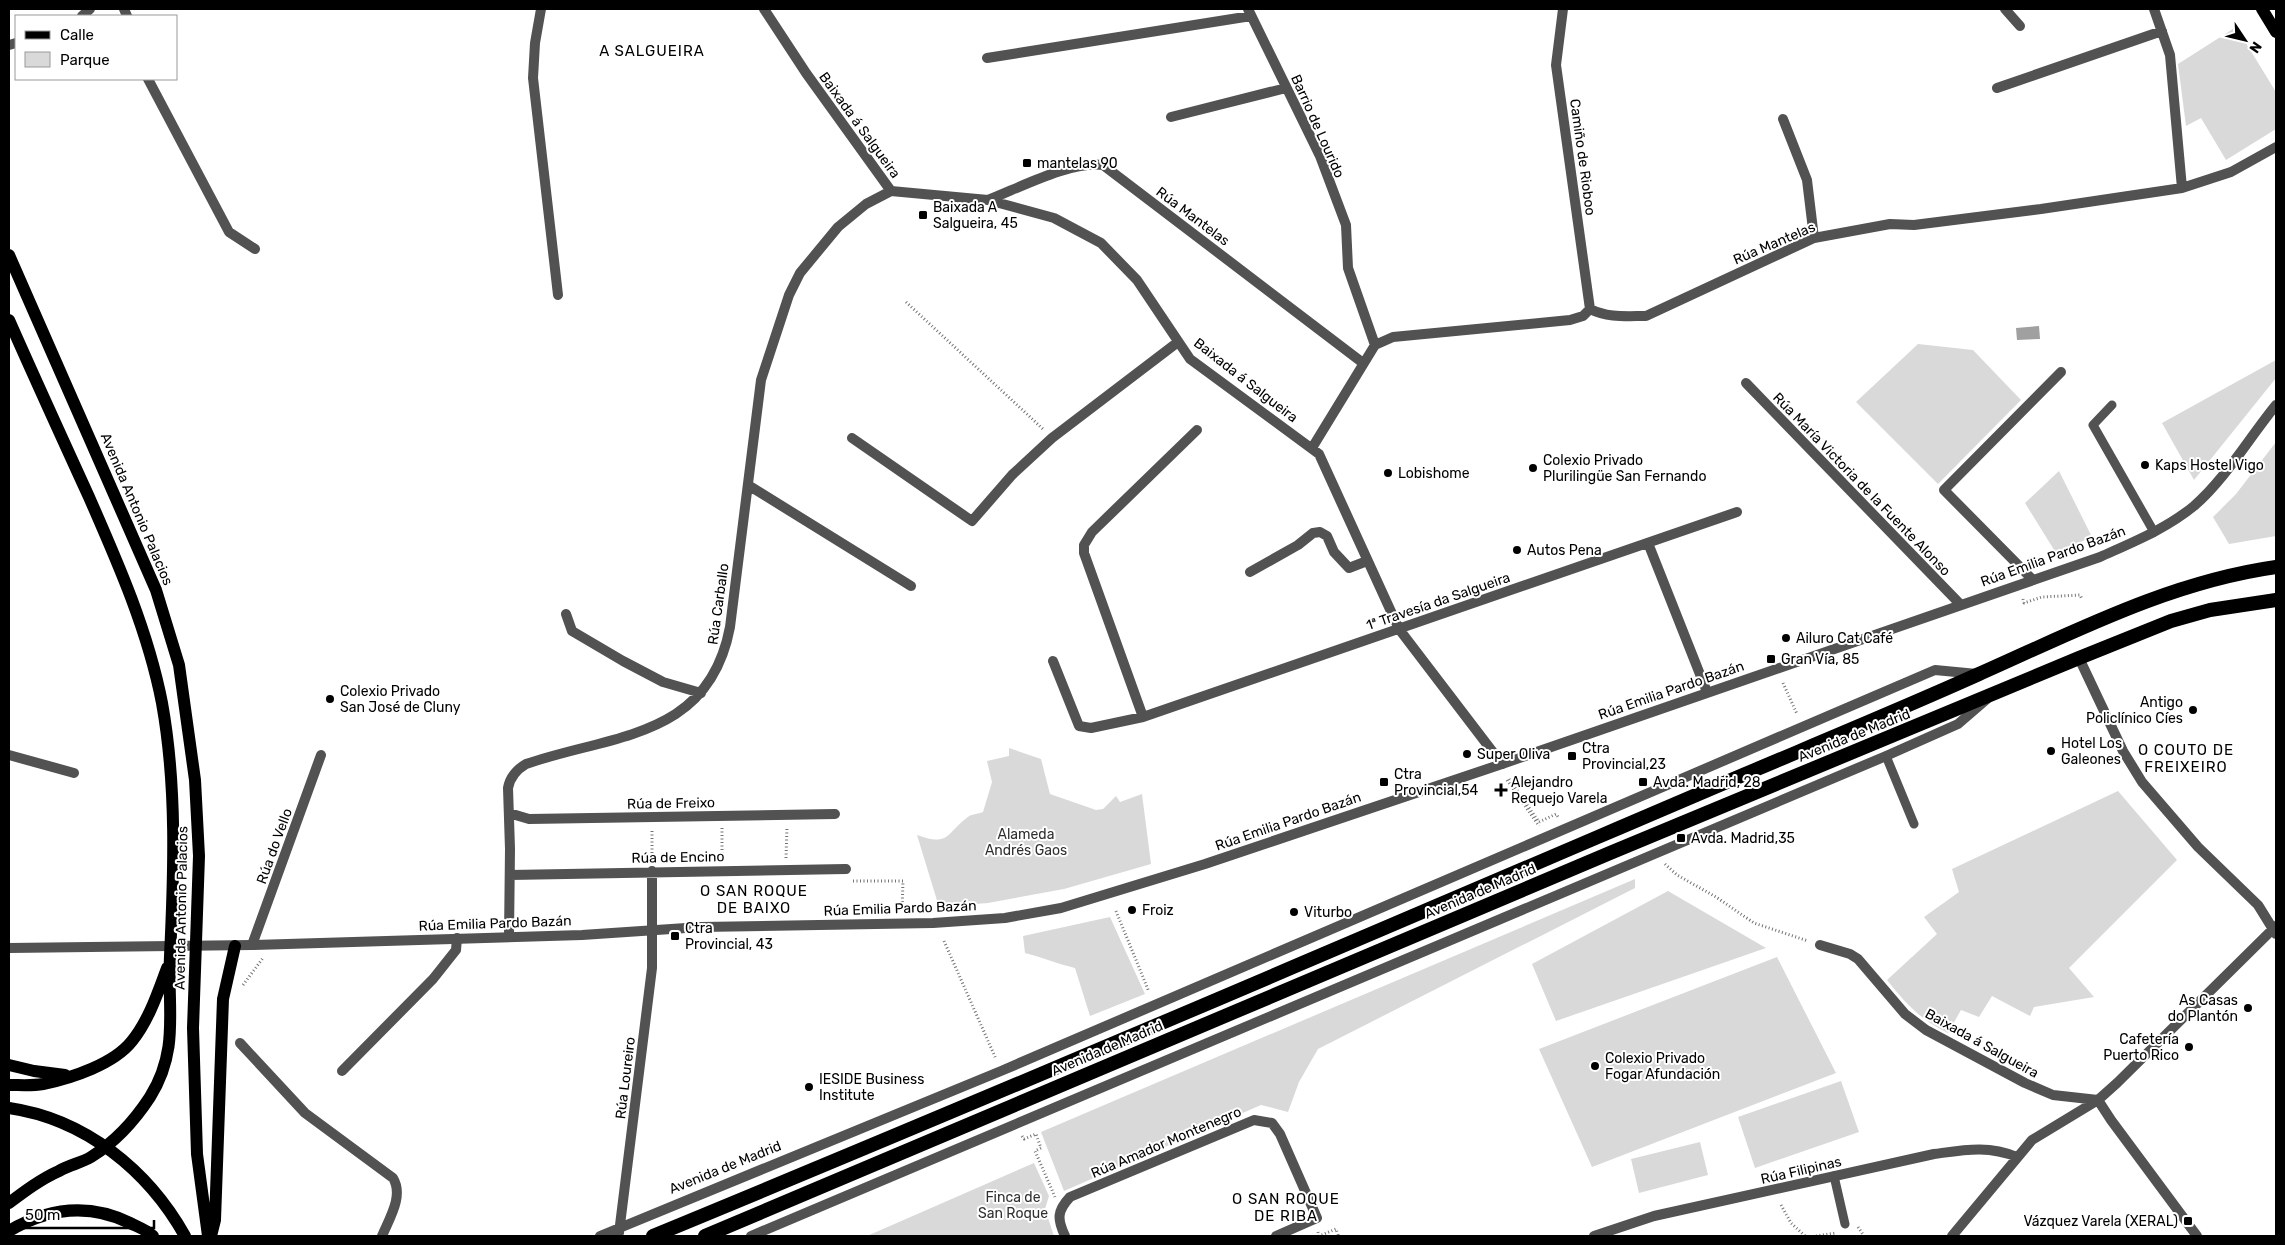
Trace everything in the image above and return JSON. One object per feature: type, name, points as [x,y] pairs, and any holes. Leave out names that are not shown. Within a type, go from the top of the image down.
[{"type":"highway","name":"Avenida de Madrid","points":[[653,1236],[1978,674],[2067,633],[2162,594],[2240,572],[2276,567]]},
{"type":"highway","name":"Avenida de Madrid","points":[[704,1236],[1610,853],[2079,658],[2179,619],[2210,610],[2276,600]]},
{"type":"main road","points":[[2262,9],[2276,32]]},
{"type":"main road","name":"Avenida Antonio Palacios","points":[[9,255],[156,590],[179,665],[186,701],[197,818],[199,856],[193,1028],[198,1154],[210,1236]]},
{"type":"main road","name":"Avenida Antonio Palacios","points":[[9,320],[110,546],[142,627],[162,702],[170,763],[174,854],[169,963]]},
{"type":"main road","points":[[210,1236],[215,1220],[223,999],[235,946]]},
{"type":"main road","points":[[9,1085],[43,1084],[114,1058],[132,1041],[152,1007],[169,963]]},
{"type":"main road","points":[[9,1203],[33,1185],[90,1157],[118,1136],[134,1119],[151,1095],[163,1069],[172,1033],[169,963]]},
{"type":"main road","points":[[9,1065],[34,1071],[70,1075]]},
{"type":"main road","points":[[9,1108],[27,1110],[54,1119],[97,1140],[144,1179],[172,1213],[185,1236]]},
{"type":"main road","points":[[9,1231],[31,1219],[53,1212],[77,1210],[110,1214],[153,1236]]},
{"type":"street","points":[[541,9],[535,43],[533,78],[558,295]]},
{"type":"street","name":"Baixada á Salgueira","points":[[764,9],[806,73],[891,191],[988,200],[1054,218],[1101,243],[1137,280],[1190,359],[1319,454],[1399,629],[1502,764]]},
{"type":"street","name":"Camiño de Rioboo","points":[[1563,9],[1556,64],[1590,309]]},
{"type":"street","points":[[2005,9],[2020,26]]},
{"type":"street","points":[[2154,9],[2170,54],[2182,188]]},
{"type":"street","points":[[987,58],[1250,13]]},
{"type":"street","name":"Barrio de Lourido","points":[[1250,13],[1320,156],[1346,225],[1348,268],[1375,345]]},
{"type":"street","points":[[1998,88],[2162,32]]},
{"type":"street","points":[[149,80],[229,232],[255,249]]},
{"type":"street","points":[[1171,117],[1286,88]]},
{"type":"street","points":[[1783,119],[1807,180],[1814,238]]},
{"type":"street","name":"Rúa Mantelas","points":[[1590,309],[1601,314],[1616,316],[1646,316],[1814,238],[1890,224],[1914,225],[2182,188],[2231,172],[2276,146]]},
{"type":"street","name":"Rúa Mantelas","points":[[988,200],[1068,168],[1091,162],[1103,164],[1363,363]]},
{"type":"street","name":"Rúa Carballo","points":[[509,936],[510,780],[514,773],[526,764],[636,734],[676,714],[701,693],[716,673],[726,647],[761,380],[789,294],[811,258],[838,228],[866,204],[891,191]]},
{"type":"street","points":[[1312,448],[1375,345],[1393,337],[1570,320],[1583,316],[1590,309]]},
{"type":"street","points":[[852,438],[972,522],[1012,475],[1052,438],[1178,342]]},
{"type":"street","points":[[2033,580],[1944,490],[2061,372]]},
{"type":"street","name":"Rúa María Victoria de la Fuente Alonso","points":[[1746,383],[1960,604]]},
{"type":"street","name":"Rúa Emilia Pardo Bazán","points":[[9,948],[252,946],[701,927],[934,923],[1005,918],[1061,908],[1204,864],[1502,764],[2100,557],[2154,532],[2193,506],[2213,487],[2276,406]]},
{"type":"street","points":[[1145,717],[1084,553],[1084,545],[1092,532],[1197,430]]},
{"type":"street","points":[[748,485],[911,586]]},
{"type":"street","name":"1ª Travesía da Salgueira","points":[[1053,660],[1079,726],[1091,728],[1145,717],[1737,512]]},
{"type":"street","points":[[1250,572],[1298,545],[1312,533],[1320,532],[1326,536],[1334,552],[1349,568],[1367,561]]},
{"type":"street","points":[[1648,543],[1706,692]]},
{"type":"street","points":[[566,614],[572,631],[664,682],[701,693]]},
{"type":"street","points":[[1952,1236],[2032,1140],[2098,1100],[2275,930],[2258,905],[2198,848],[2142,782],[2123,751],[2079,658]]},
{"type":"street","name":"Avenida de Madrid","points":[[600,1236],[619,1232],[1001,1071],[1935,670],[1978,674]]},
{"type":"street","points":[[751,1236],[1886,756],[1958,724],[1990,696]]},
{"type":"street","points":[[9,755],[74,774]]},
{"type":"street","name":"Rúa do Vello","points":[[252,946],[321,755]]},
{"type":"street","name":"Rúa de Freixo","points":[[509,814],[528,820],[835,814]]},
{"type":"street","name":"Rúa Loureiro","points":[[619,1232],[652,968],[652,866]]},
{"type":"street","name":"Rúa de Encino","points":[[510,875],[652,866],[846,869]]},
{"type":"street","points":[[342,1071],[433,979],[456,950],[457,938]]},
{"type":"street","name":"Baixada á Salgueira","points":[[1820,945],[1850,954],[1858,960],[1905,1014],[1926,1030],[2025,1083],[2053,1095],[2098,1100]]},
{"type":"street","points":[[240,1044],[305,1113],[393,1178],[398,1186],[397,1196],[382,1236]]},
{"type":"street","points":[[2098,1100],[2197,1236]]},
{"type":"street","name":"Rúa Amador Montenegro","points":[[1065,1236],[1058,1221],[1060,1208],[1070,1197],[1254,1120],[1272,1123],[1280,1134],[1317,1218],[1276,1236]]},
{"type":"street","name":"Rúa Filipinas","points":[[1594,1236],[1654,1216],[1934,1154],[1977,1148],[2001,1150],[2017,1157]]},
{"type":"lane","points":[[2112,405],[2093,425],[2154,532]]},
{"type":"lane","points":[[1886,756],[1914,824]]},
{"type":"lane","points":[[1834,1176],[1845,1224]]},
{"type":"path","points":[[906,302],[1052,438]]},
{"type":"path","points":[[2022,599],[2024,603],[2042,597],[2080,595],[2082,600]]},
{"type":"path","points":[[1782,683],[1799,718]]},
{"type":"path","points":[[1539,826],[1508,779],[1539,822],[1556,814],[1558,818]]},
{"type":"path","points":[[786,858],[787,826]]},
{"type":"path","points":[[722,827],[722,859]]},
{"type":"path","points":[[652,829],[652,866]]},
{"type":"path","points":[[1664,864],[1676,875],[1716,897],[1754,923],[1820,945]]},
{"type":"path","points":[[851,881],[903,881],[902,914]]},
{"type":"path","points":[[1116,911],[1150,995]]},
{"type":"path","points":[[944,941],[997,1062]]},
{"type":"path","points":[[240,990],[263,958]]},
{"type":"path","points":[[1024,1139],[1036,1134],[1042,1148],[1035,1151],[1053,1194]]},
{"type":"path","points":[[1781,1205],[1791,1223],[1805,1236]]},
{"type":"path","points":[[1318,1234],[1320,1236],[1336,1229],[1338,1235],[1336,1236]]},
{"type":"green space","points":[[2236,27],[2276,92],[2276,129],[2226,160],[2201,118],[2186,126],[2178,64]]},
{"type":"green space","points":[[1918,344],[1973,350],[2021,400],[1938,484],[1856,402]]},
{"type":"green space","points":[[2276,360],[2276,378],[2194,480],[2162,423]]},
{"type":"green space","points":[[2276,442],[2276,536],[2229,544],[2213,517],[2236,494]]},
{"type":"green space","points":[[2059,471],[2092,537],[2056,553],[2025,503]]},
{"type":"green space","name":"Alameda Andrés Gaos","points":[[1009,748],[1041,759],[1050,794],[1096,810],[1103,809],[1116,796],[1120,802],[1142,794],[1151,864],[1064,889],[988,903],[939,907],[917,835],[942,839],[969,816],[983,812],[992,782],[987,761],[1009,756]]},
{"type":"green space","points":[[2118,791],[2177,860],[2069,968],[2094,997],[2034,1007],[2030,1016],[1992,996],[1979,1017],[1961,1010],[1948,1033],[1914,1010],[1887,980],[1937,934],[1924,917],[1959,892],[1952,869]]},
{"type":"green space","points":[[1635,879],[1635,888],[1318,1049],[1299,1082],[1288,1112],[1261,1105],[1064,1191],[1041,1132]]},
{"type":"green space","points":[[1668,891],[1766,948],[1556,1021],[1532,964]]},
{"type":"green space","points":[[1110,917],[1145,994],[1090,1016],[1075,968],[1025,953],[1023,936]]},
{"type":"green space","points":[[1777,957],[1836,1073],[1592,1167],[1539,1049]]},
{"type":"green space","points":[[1841,1081],[1859,1132],[1755,1168],[1738,1117]]},
{"type":"green space","points":[[1700,1142],[1708,1175],[1639,1193],[1631,1159]]},
{"type":"green space","name":"Finca de San Roque","points":[[1034,1163],[1049,1196],[1045,1209],[1054,1236],[867,1236]]},
{"type":"shaded area","points":[[2039,326],[2040,339],[2017,340],[2016,328]]},
{"type":"place","name":"mantelas 90","points":[[1027,163]]},
{"type":"place","name":"Baixada A Salgueira, 45","points":[[923,215]]},
{"type":"place","name":"Kaps Hostel Vigo","points":[[2145,465]]},
{"type":"place","name":"Colexio Privado Plurilingüe San Fernando","points":[[1533,468]]},
{"type":"place","name":"Lobishome","points":[[1388,473]]},
{"type":"place","name":"Autos Pena","points":[[1517,550]]},
{"type":"place","name":"Ailuro Cat Café","points":[[1786,638]]},
{"type":"place","name":"Gran Vía, 85","points":[[1771,659]]},
{"type":"place","name":"Colexio Privado San José de Cluny","points":[[330,699]]},
{"type":"place","name":"Antigo Policlínico Cíes","points":[[2193,710]]},
{"type":"place","name":"Hotel Los Galeones","points":[[2051,751]]},
{"type":"place","name":"Super Oliva","points":[[1467,754]]},
{"type":"place","name":"Ctra Provincial,23","points":[[1572,756]]},
{"type":"place","name":"Ctra Provincial,54","points":[[1384,782]]},
{"type":"place","name":"Avda. Madrid, 28","points":[[1643,782]]},
{"type":"place","name":"Alejandro Requejo Varela","points":[[1501,790]]},
{"type":"place","name":"Avda. Madrid,35","points":[[1681,838]]},
{"type":"place","name":"Froiz","points":[[1132,910]]},
{"type":"place","name":"Viturbo","points":[[1294,912]]},
{"type":"place","name":"Ctra Provincial, 43","points":[[675,936]]},
{"type":"place","name":"As Casas do Plantón","points":[[2248,1008]]},
{"type":"place","name":"Cafetería Puerto Rico","points":[[2189,1047]]},
{"type":"place","name":"Colexio Privado Fogar Afundación","points":[[1595,1066]]},
{"type":"place","name":"IESIDE Business Institute","points":[[809,1087]]},
{"type":"place","name":"Vázquez Varela (XERAL)","points":[[2188,1221]]},
{"type":"district","name":"A SALGUEIRA","points":[[652,51]]},
{"type":"district","name":"O COUTO DE FREIXEIRO","points":[[2186,758]]},
{"type":"district","name":"O SAN ROQUE DE BAIXO","points":[[754,900]]},
{"type":"district","name":"O SAN ROQUE DE RIBA","points":[[1286,1208]]}]
